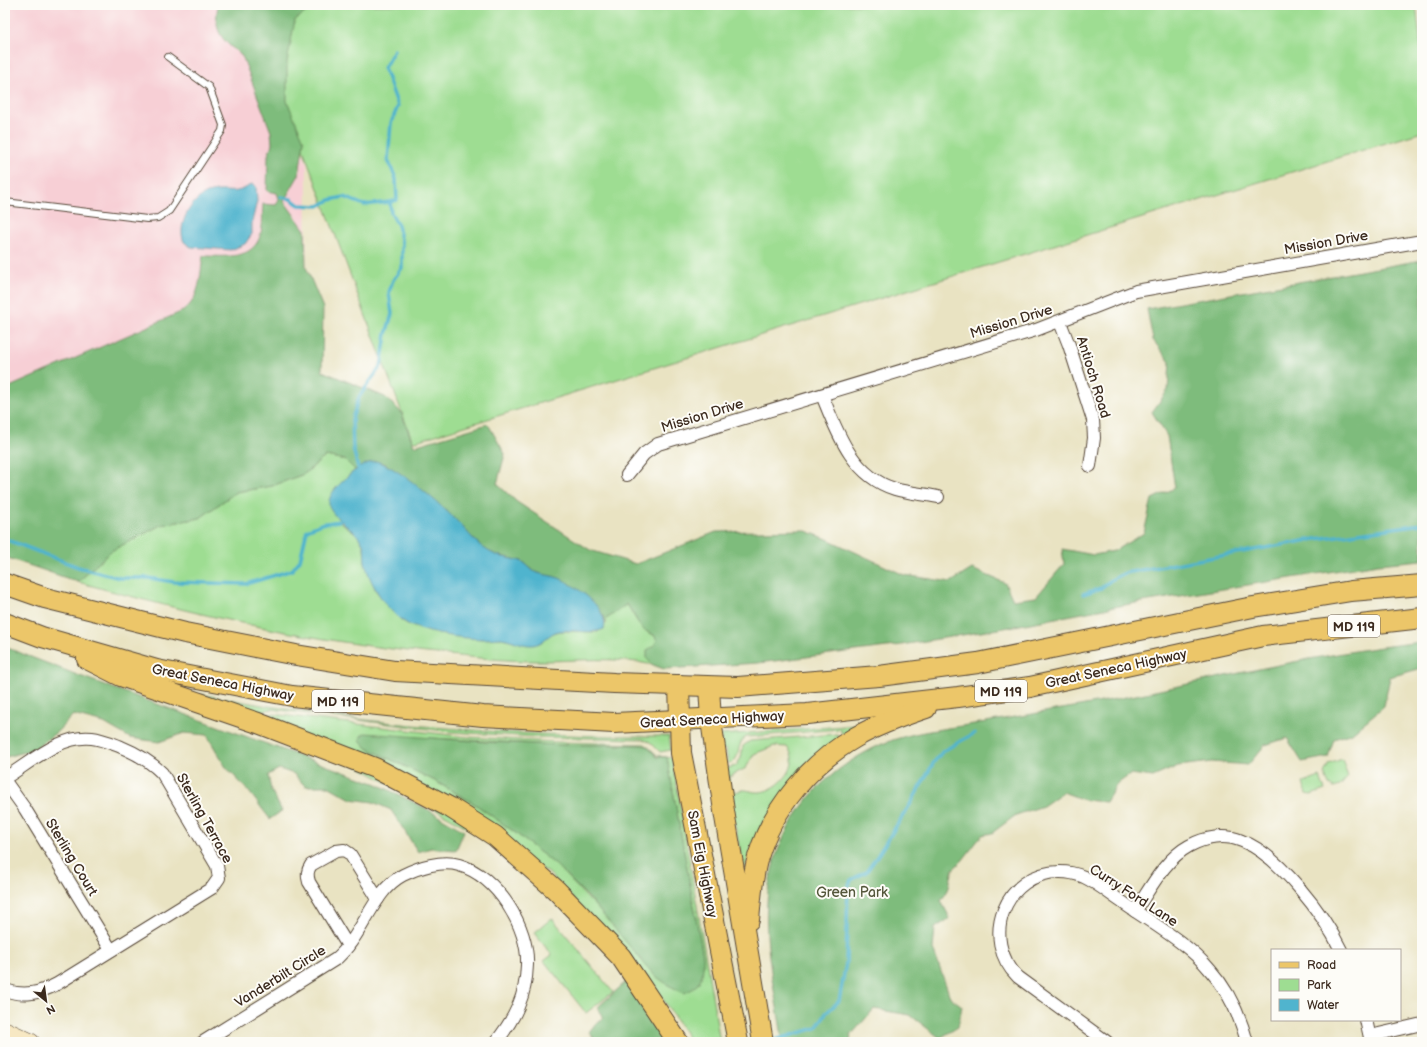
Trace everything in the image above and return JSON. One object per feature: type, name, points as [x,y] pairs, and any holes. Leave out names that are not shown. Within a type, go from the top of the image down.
[{"type":"main road","name":"MD 119","points":[[5,584],[45,598],[186,633],[296,655],[395,671],[709,687],[794,684],[879,676],[978,664],[1253,607],[1351,591],[1418,585]]},
{"type":"main road","name":"Great Seneca Highway","points":[[5,624],[42,637],[157,670],[292,696],[483,716],[614,723],[711,720],[807,714],[958,697],[1030,687],[1263,636],[1422,618]]},
{"type":"main road","points":[[42,637],[121,676],[258,723],[375,768],[451,808],[495,836],[556,890],[621,957],[678,1042]]},
{"type":"main road","name":"Sam Eig Highway","points":[[680,685],[681,753],[738,1042]]},
{"type":"main road","name":"Sam Eig Highway","points":[[709,687],[711,720],[763,1040]]},
{"type":"main road","points":[[747,946],[757,858],[772,823],[794,789],[828,756],[855,738],[887,723],[958,697]]},
{"type":"street","name":"Mission Drive","points":[[627,475],[644,454],[658,444],[1060,322],[1136,291],[1422,241]]},
{"type":"street","name":"Antioch Road","points":[[1060,322],[1070,345],[1093,420],[1094,438],[1090,466]]},
{"type":"street","points":[[822,395],[839,439],[850,456],[863,469],[883,484],[895,489],[938,497]]},
{"type":"street","name":"Sterling Terrace","points":[[5,780],[62,744],[74,739],[92,738],[135,753],[152,763],[164,777],[217,866],[219,878],[212,888],[43,991],[29,994],[15,993],[5,990]]},
{"type":"street","name":"Sterling Court","points":[[5,780],[25,809],[111,950]]},
{"type":"street","points":[[1135,911],[1174,857],[1188,846],[1203,840],[1217,837],[1231,838],[1242,841],[1266,855],[1292,880],[1321,916],[1341,949]]},
{"type":"street","points":[[348,946],[309,882],[307,873],[309,869],[311,866],[336,851],[344,850],[350,854],[378,900]]},
{"type":"street","name":"Vanderbilt Circle","points":[[203,1042],[336,959],[348,946],[390,884],[402,875],[415,869],[447,864],[460,865],[475,873],[488,882],[504,898],[517,920],[525,942],[527,963],[526,980],[518,1010],[496,1042]]},
{"type":"street","name":"Curry Ford Lane","points":[[1107,1042],[1029,986],[1011,970],[1002,954],[999,930],[1002,915],[1013,894],[1032,879],[1051,873],[1061,872],[1084,877],[1192,952],[1210,969],[1230,997],[1247,1042]]},
{"type":"street","points":[[1366,1021],[1370,1039],[1422,1024]]},
{"type":"street","points":[[5,1030],[31,1042]]},
{"type":"lane","points":[[5,202],[147,219],[158,218],[169,211],[222,131],[223,125],[209,87],[168,57]]},
{"type":"shaded area","points":[[5,5],[243,5],[307,163],[306,301],[5,432]]},
{"type":"green space","points":[[218,5],[316,5],[295,20],[287,62],[287,101],[304,141],[299,175],[284,201],[305,230],[306,267],[323,308],[322,371],[385,397],[401,412],[414,446],[488,424],[505,454],[497,484],[517,502],[590,550],[636,564],[716,532],[803,530],[825,538],[904,575],[951,582],[972,569],[1005,583],[1013,600],[1036,597],[1064,564],[1062,549],[1094,555],[1114,551],[1144,533],[1152,499],[1175,488],[1167,436],[1152,412],[1168,390],[1170,362],[1153,340],[1147,309],[1422,260],[1422,560],[1378,564],[1130,604],[999,629],[895,646],[758,663],[664,669],[653,665],[647,659],[647,650],[654,646],[657,640],[654,635],[642,629],[627,604],[605,620],[604,616],[541,574],[535,572],[522,561],[496,555],[484,549],[448,513],[416,486],[384,463],[358,468],[355,470],[345,460],[326,456],[304,474],[272,486],[236,492],[200,518],[161,525],[111,551],[78,582],[5,557],[5,389],[183,311],[189,306],[196,294],[200,279],[203,256],[238,255],[245,253],[252,248],[257,242],[261,233],[263,204],[276,205],[279,199],[277,193],[267,191],[268,155],[272,144],[271,132],[243,58],[225,41],[219,32],[217,22]]},
{"type":"green space","points":[[249,5],[1416,5],[1422,57],[1422,132],[413,442]]},
{"type":"green space","points":[[326,456],[345,460],[355,470],[346,478],[339,521],[357,534],[364,547],[365,562],[376,591],[401,620],[411,626],[445,635],[483,639],[502,638],[526,644],[540,643],[550,634],[560,631],[598,632],[606,624],[605,620],[627,604],[642,627],[654,635],[657,640],[647,658],[653,665],[639,662],[610,660],[538,661],[493,659],[354,644],[215,617],[78,582],[111,551],[161,525],[200,518],[236,492],[272,486],[304,474]]},
{"type":"green space","name":"Green Park","points":[[1422,642],[1422,668],[1390,677],[1384,706],[1352,733],[1334,739],[1328,757],[1302,762],[1287,738],[1265,745],[1248,765],[1212,762],[1178,766],[1153,777],[1131,774],[1117,784],[1106,802],[1084,800],[1063,792],[1043,806],[1016,815],[992,833],[982,835],[962,861],[953,869],[948,890],[941,901],[950,918],[935,928],[933,949],[950,997],[962,1006],[958,1027],[940,1038],[910,1015],[874,1009],[851,1035],[850,1042],[783,1042],[772,979],[766,920],[768,890],[774,862],[786,833],[812,794],[829,777],[860,755],[893,740],[939,729],[1085,705],[1338,654]]},
{"type":"green space","points":[[5,647],[80,676],[377,784],[427,809],[464,831],[456,850],[431,848],[418,852],[391,810],[373,802],[351,799],[328,786],[305,786],[294,774],[279,769],[268,775],[271,790],[282,811],[270,819],[250,793],[225,766],[207,735],[184,733],[159,742],[130,738],[104,723],[73,715],[58,731],[35,749],[6,757]]},
{"type":"green space","points":[[201,694],[317,714],[434,727],[493,732],[610,736],[669,736],[671,750],[660,752],[650,742],[642,739],[536,737],[452,732],[272,709],[262,711],[255,718]]},
{"type":"green space","points":[[264,714],[467,737],[554,742],[645,744],[656,754],[641,745],[558,745],[431,738],[367,748],[433,780],[475,804],[513,831],[556,865],[614,926],[703,956],[667,757],[672,758],[720,1042],[691,1042],[648,976],[646,978],[549,873]]},
{"type":"green space","points":[[859,725],[842,734],[840,729],[746,737],[741,743],[737,757],[732,763],[728,763],[726,749],[721,750],[721,735]]},
{"type":"green space","points":[[365,733],[487,742],[558,745],[641,745],[647,746],[657,757],[667,757],[703,956],[701,979],[695,987],[684,993],[668,985],[654,975],[587,896],[556,865],[513,831],[475,804],[433,780],[367,748],[360,740],[361,736]]},
{"type":"green space","points":[[837,734],[839,737],[751,849],[744,872],[724,769],[736,766],[741,758],[743,746],[750,741]],"holes":[[[774,746],[787,747],[791,754],[792,761],[790,769],[787,776],[774,787],[760,792],[746,790],[736,792],[730,787],[729,777],[746,768],[754,754]]]},
{"type":"green space","points":[[1342,759],[1348,777],[1340,786],[1334,788],[1329,785],[1324,773],[1329,764]]},
{"type":"green space","points":[[1320,777],[1325,790],[1311,795],[1307,794],[1303,783]]},
{"type":"green space","points":[[552,918],[613,992],[586,1013],[544,961],[552,955],[534,933]]},
{"type":"green space","points":[[628,980],[671,1042],[592,1042],[594,1038],[589,1032],[596,1023],[604,1018],[598,1010],[598,1007]]},
{"type":"water","points":[[252,184],[256,186],[257,201],[252,222],[252,234],[245,244],[231,250],[191,247],[184,242],[182,228],[184,220],[187,212],[198,199],[211,192],[236,191],[246,188]]},
{"type":"water","points":[[376,461],[408,478],[451,515],[479,544],[488,551],[521,561],[535,572],[559,578],[574,586],[597,606],[602,614],[604,629],[594,632],[560,631],[553,633],[540,643],[529,645],[501,638],[474,639],[438,634],[420,629],[404,622],[389,608],[376,590],[367,571],[364,547],[352,530],[336,516],[331,509],[329,502],[333,492],[350,474],[362,466]]},
{"type":"waterway","points":[[358,468],[353,448],[352,419],[359,397],[381,366],[386,334],[392,314],[389,292],[393,280],[402,268],[402,244],[398,225],[391,213],[390,202],[397,200],[396,179],[388,160],[391,123],[398,106],[384,68],[394,50]]},
{"type":"waterway","points":[[281,197],[291,199],[299,205],[319,206],[330,200],[344,197],[364,205],[390,202]]},
{"type":"waterway","points":[[5,539],[78,567],[120,578],[148,578],[174,582],[246,584],[292,570],[300,560],[307,530],[321,524],[339,521]]},
{"type":"waterway","points":[[1083,594],[1101,588],[1111,580],[1125,573],[1309,540],[1422,524]]},
{"type":"waterway","points":[[768,1042],[816,1028],[826,1013],[839,1001],[846,963],[848,887],[851,880],[866,872],[874,861],[911,803],[934,762],[943,751],[975,733]]}]
